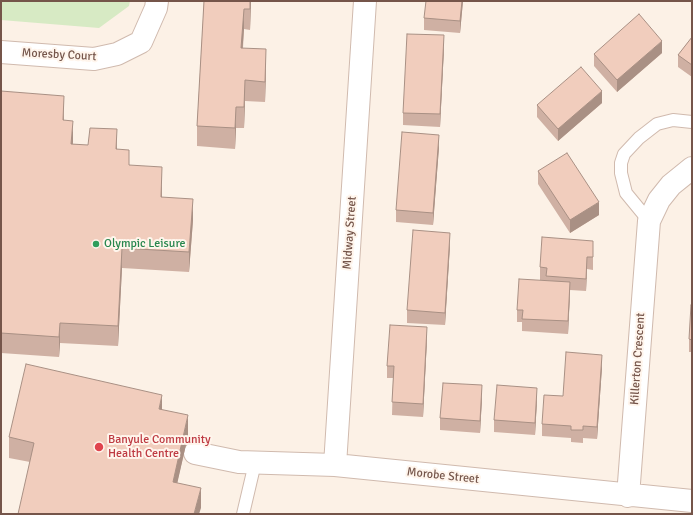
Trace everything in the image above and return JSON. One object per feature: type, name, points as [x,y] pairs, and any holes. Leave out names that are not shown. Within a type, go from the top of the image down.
[{"type":"street","name":"Moresby Court","points":[[1,52],[94,59],[117,54],[141,42],[156,8],[157,1]]},
{"type":"street","name":"Midway Street","points":[[334,464],[365,1]]},
{"type":"street","name":"Killerton Crescent","points":[[628,496],[649,221],[659,200],[671,185],[692,168]]},
{"type":"street","name":"Morobe Street","points":[[195,453],[239,462],[334,464],[628,496],[692,501]]},
{"type":"lane","points":[[649,221],[626,193],[622,182],[621,163],[624,154],[639,138],[658,124],[673,120],[692,122]]},
{"type":"lane","points":[[242,514],[255,463]]},
{"type":"green space","points":[[1,1],[130,1],[129,6],[99,28],[1,20]]},
{"type":"building","points":[[204,1],[250,1],[250,9],[244,9],[241,48],[266,49],[265,82],[245,80],[244,107],[236,107],[235,128],[197,126]]},
{"type":"building","points":[[426,1],[462,1],[460,21],[424,18]]},
{"type":"building","points":[[639,14],[662,41],[617,80],[594,54]]},
{"type":"building","points":[[407,34],[444,35],[440,114],[403,113]]},
{"type":"building","points":[[692,37],[692,65],[678,55]]},
{"type":"building","points":[[581,67],[602,91],[558,129],[537,105]]},
{"type":"building","name":"Olympic Leisure","points":[[1,91],[64,96],[63,120],[73,121],[71,144],[88,145],[90,128],[117,129],[116,149],[129,150],[129,165],[162,167],[161,197],[193,199],[189,252],[122,248],[118,326],[60,323],[59,337],[1,333]]},
{"type":"building","points":[[402,132],[439,135],[433,213],[396,210]]},
{"type":"building","points":[[567,153],[599,202],[570,220],[538,171]]},
{"type":"building","points":[[413,230],[450,233],[445,313],[407,310]]},
{"type":"building","points":[[542,237],[593,241],[593,257],[587,257],[586,279],[546,276],[547,268],[540,267]]},
{"type":"building","points":[[519,279],[570,282],[568,321],[522,319],[523,310],[517,310]]},
{"type":"building","points":[[692,305],[692,340],[689,339]]},
{"type":"building","points":[[390,325],[427,327],[423,404],[392,402],[394,366],[387,366]]},
{"type":"building","points":[[566,352],[602,355],[597,427],[583,426],[583,430],[571,430],[571,426],[542,424],[544,395],[563,396]]},
{"type":"building","name":"Banyule Community Health Centre","points":[[26,364],[162,395],[159,409],[188,415],[173,482],[201,488],[194,514],[18,514],[34,443],[9,437]]},
{"type":"building","points":[[443,383],[482,385],[480,421],[440,418]]},
{"type":"building","points":[[497,385],[537,388],[535,423],[494,420]]},
{"type":"place","name":"Olympic Leisure","points":[[96,244]]},
{"type":"place","name":"Banyule Community Health Centre","points":[[99,447]]}]
